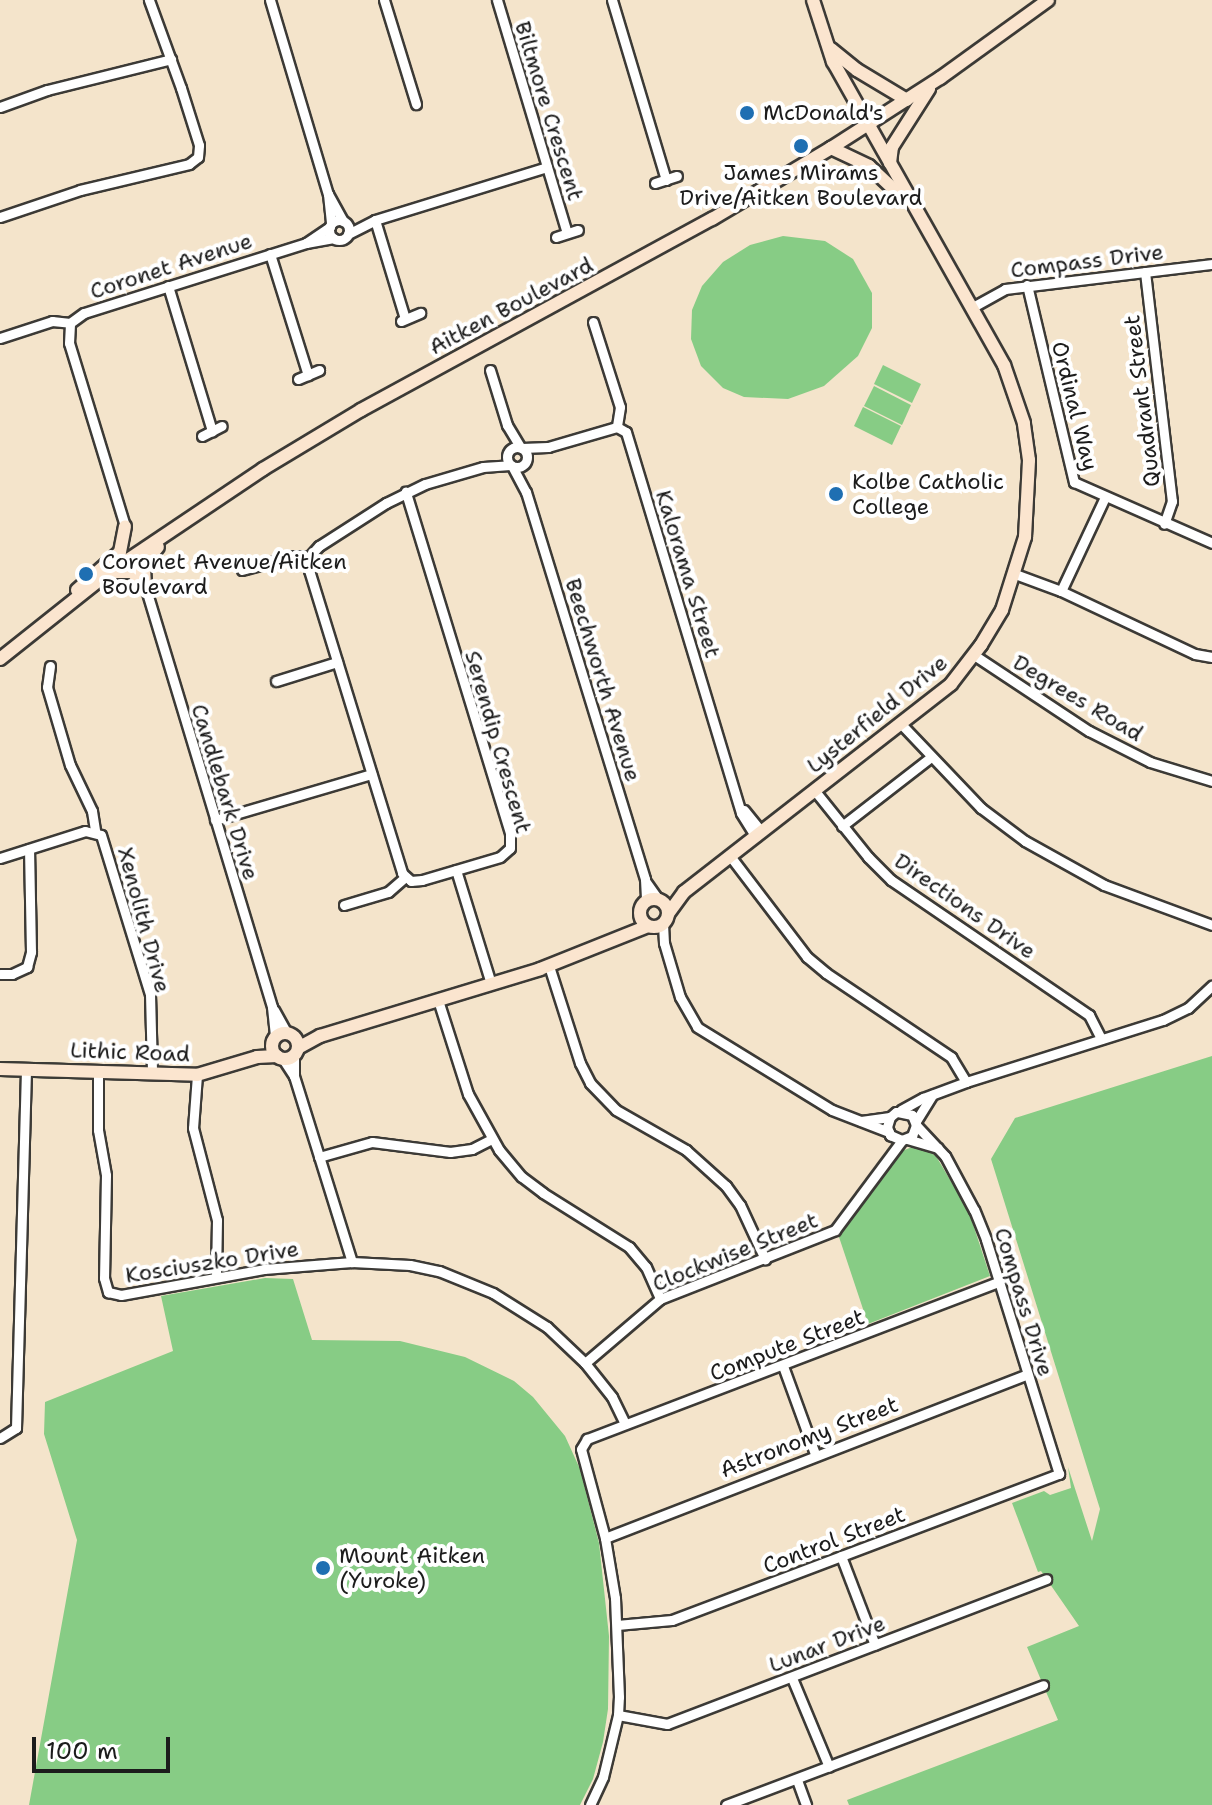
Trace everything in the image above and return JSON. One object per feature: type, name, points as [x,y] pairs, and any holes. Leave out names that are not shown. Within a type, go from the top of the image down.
[{"type":"street","points":[[0,217],[80,190],[196,160],[199,145],[149,0]]},
{"type":"street","points":[[270,0],[328,194],[334,238]]},
{"type":"street","points":[[384,0],[416,104]]},
{"type":"street","name":"Biltmore Crescent","points":[[497,0],[547,167],[562,235],[578,230]]},
{"type":"street","points":[[612,0],[666,180]]},
{"type":"street","name":"Lysterfield Drive","points":[[658,923],[684,892],[943,692],[974,655],[1002,610],[1025,537],[1030,496],[1024,423],[1004,365],[867,126],[824,40],[813,0]]},
{"type":"street","name":"Aitken Boulevard","points":[[0,659],[110,573],[247,480],[361,410],[712,219],[831,148],[940,78],[1048,0]]},
{"type":"street","points":[[824,40],[857,70],[907,100]]},
{"type":"street","points":[[0,107],[47,90],[171,59]]},
{"type":"street","points":[[892,169],[889,157],[892,147],[907,120],[940,78]]},
{"type":"street","points":[[831,148],[869,166],[893,187],[921,221]]},
{"type":"street","points":[[328,194],[348,234],[375,220],[547,167]]},
{"type":"street","points":[[655,183],[677,176]]},
{"type":"street","points":[[344,221],[375,220]]},
{"type":"street","points":[[375,220],[402,320],[420,313]]},
{"type":"street","name":"Coronet Avenue","points":[[306,243],[330,226],[344,221]]},
{"type":"street","name":"Coronet Avenue","points":[[68,327],[84,313],[306,243],[334,238],[340,240],[348,234]]},
{"type":"street","points":[[270,254],[308,375]]},
{"type":"street","name":"Compass Drive","points":[[971,308],[1005,289],[1212,264]]},
{"type":"street","name":"Quadrant Street","points":[[1145,272],[1172,501],[1164,524]]},
{"type":"street","name":"Ordinal Way","points":[[1027,285],[1072,479],[1164,524],[1212,543]]},
{"type":"street","points":[[168,286],[212,431]]},
{"type":"street","points":[[483,467],[508,451],[521,447],[548,447],[617,427],[620,407],[593,322]]},
{"type":"street","points":[[0,338],[45,324],[68,327],[125,526],[120,552],[87,578],[61,609]]},
{"type":"street","points":[[298,379],[319,370]]},
{"type":"street","points":[[490,370],[507,425]]},
{"type":"street","name":"Beechworth Avenue","points":[[507,425],[527,456],[526,492]]},
{"type":"street","name":"Beechworth Avenue","points":[[507,425],[511,465],[526,492],[645,879],[655,900]]},
{"type":"street","points":[[202,436],[222,426]]},
{"type":"street","name":"Kalorama Street","points":[[617,427],[629,438],[739,804],[759,834]]},
{"type":"street","points":[[344,905],[388,892],[405,877],[309,570],[309,557],[319,546],[406,492],[483,467],[525,463],[548,447]]},
{"type":"street","points":[[145,586],[144,564],[149,555],[247,480]]},
{"type":"street","name":"Serendip Crescent","points":[[405,877],[416,882],[500,857],[511,841],[406,492]]},
{"type":"street","points":[[1061,591],[1105,497]]},
{"type":"street","points":[[125,526],[140,540],[151,540],[165,534]]},
{"type":"street","points":[[242,570],[294,556],[309,557]]},
{"type":"street","points":[[110,573],[132,572],[145,586]]},
{"type":"street","points":[[1015,574],[1061,591],[1195,654],[1212,657]]},
{"type":"street","name":"Candlebark Drive","points":[[145,586],[352,1262]]},
{"type":"street","name":"Degrees Road","points":[[974,655],[1089,731],[1150,762],[1212,781]]},
{"type":"street","points":[[276,681],[337,662]]},
{"type":"street","points":[[50,666],[47,687],[70,765],[92,811],[95,831]]},
{"type":"street","points":[[902,725],[981,808],[1025,841],[1104,885],[1212,925]]},
{"type":"street","points":[[842,826],[931,757]]},
{"type":"street","points":[[215,820],[371,774]]},
{"type":"street","name":"Directions Drive","points":[[815,791],[891,880],[1089,1015],[1101,1039]]},
{"type":"street","name":"Xenolith Drive","points":[[0,858],[95,831],[101,835],[150,994],[152,1073]]},
{"type":"street","points":[[0,974],[12,974],[27,967],[31,952],[29,849]]},
{"type":"street","points":[[730,856],[807,957],[951,1057],[966,1082]]},
{"type":"street","points":[[456,870],[491,984]]},
{"type":"street","name":"Lysterfield Drive","points":[[655,900],[684,892]]},
{"type":"street","points":[[623,933],[655,900]]},
{"type":"street","points":[[655,900],[658,923],[680,997],[697,1027],[832,1110],[889,1134],[938,1148]]},
{"type":"street","points":[[640,914],[658,923]]},
{"type":"street","points":[[285,1046],[549,966],[623,933],[658,923]]},
{"type":"street","points":[[549,966],[590,1083],[616,1110],[686,1150],[726,1186],[740,1205],[765,1259]]},
{"type":"street","points":[[858,1121],[890,1117],[932,1095],[966,1082],[1163,1020],[1188,1008],[1212,986]]},
{"type":"street","points":[[438,1000],[468,1094],[492,1139],[532,1185],[629,1247],[646,1267],[660,1299]]},
{"type":"street","name":"Lithic Road","points":[[0,1069],[197,1075],[285,1046]]},
{"type":"street","points":[[0,1438],[16,1428],[26,1069]]},
{"type":"street","name":"Kosciuszko Drive","points":[[98,1071],[98,1130],[106,1175],[104,1278],[108,1292],[121,1295],[216,1277],[352,1262],[410,1265],[464,1280],[523,1310],[585,1363],[612,1397],[625,1424]]},
{"type":"street","points":[[197,1075],[193,1128],[217,1220],[216,1277]]},
{"type":"street","points":[[916,1123],[932,1095]]},
{"type":"street","name":"Compass Drive","points":[[901,1110],[938,1148],[974,1210],[1059,1474]]},
{"type":"street","points":[[887,1164],[890,1117]]},
{"type":"street","name":"Clockwise Street","points":[[585,1363],[660,1299],[835,1230],[916,1123]]},
{"type":"street","points":[[319,1157],[372,1142],[450,1152],[472,1149],[492,1139]]},
{"type":"street","name":"Compute Street","points":[[605,1538],[581,1449],[587,1439],[999,1282]]},
{"type":"street","points":[[783,1366],[815,1454]]},
{"type":"street","name":"Astronomy Street","points":[[605,1538],[1027,1374]]},
{"type":"street","name":"Control Street","points":[[617,1625],[672,1620],[1059,1474]]},
{"type":"street","points":[[590,1805],[603,1777],[618,1715],[617,1625],[605,1538]]},
{"type":"street","points":[[841,1556],[875,1645]]},
{"type":"street","name":"Lunar Drive","points":[[618,1715],[667,1724],[1046,1579]]},
{"type":"street","points":[[792,1678],[829,1767]]},
{"type":"street","points":[[726,1805],[1043,1685]]},
{"type":"street","points":[[797,1780],[806,1805]]},
{"type":"green space","points":[[783,236],[825,241],[853,259],[872,293],[872,328],[858,356],[824,386],[788,399],[744,397],[723,388],[701,366],[691,339],[692,310],[702,286],[723,262],[750,245]]},
{"type":"green space","points":[[883,365],[921,384],[912,403],[874,384]]},
{"type":"green space","points":[[874,386],[911,405],[902,425],[864,406]]},
{"type":"green space","points":[[863,407],[901,426],[892,445],[854,426]]},
{"type":"green space","points":[[1212,1056],[1212,1805],[849,1805],[847,1800],[1058,1720],[1027,1647],[1079,1626],[1041,1571],[1038,1572],[1012,1503],[1044,1491],[1050,1495],[1071,1488],[1068,1467],[1092,1541],[1100,1509],[991,1159],[1015,1118]]},
{"type":"green space","points":[[917,1145],[936,1156],[969,1212],[990,1276],[868,1324],[839,1237],[902,1151]]},
{"type":"green space","points":[[265,1278],[293,1279],[312,1340],[400,1341],[465,1357],[514,1381],[533,1397],[565,1436],[580,1469],[599,1543],[609,1636],[608,1709],[603,1742],[593,1779],[580,1805],[29,1805],[77,1540],[44,1434],[45,1402],[173,1351],[161,1296]]},
{"type":"place","name":"McDonald's","points":[[747,113]]},
{"type":"place","name":"James Mirams Drive/Aitken Boulevard","points":[[801,146]]},
{"type":"place","name":"Kolbe Catholic College","points":[[836,494]]},
{"type":"place","name":"Coronet Avenue/Aitken Boulevard","points":[[86,574]]},
{"type":"place","name":"Mount Aitken (Yuroke)","points":[[323,1568]]}]
